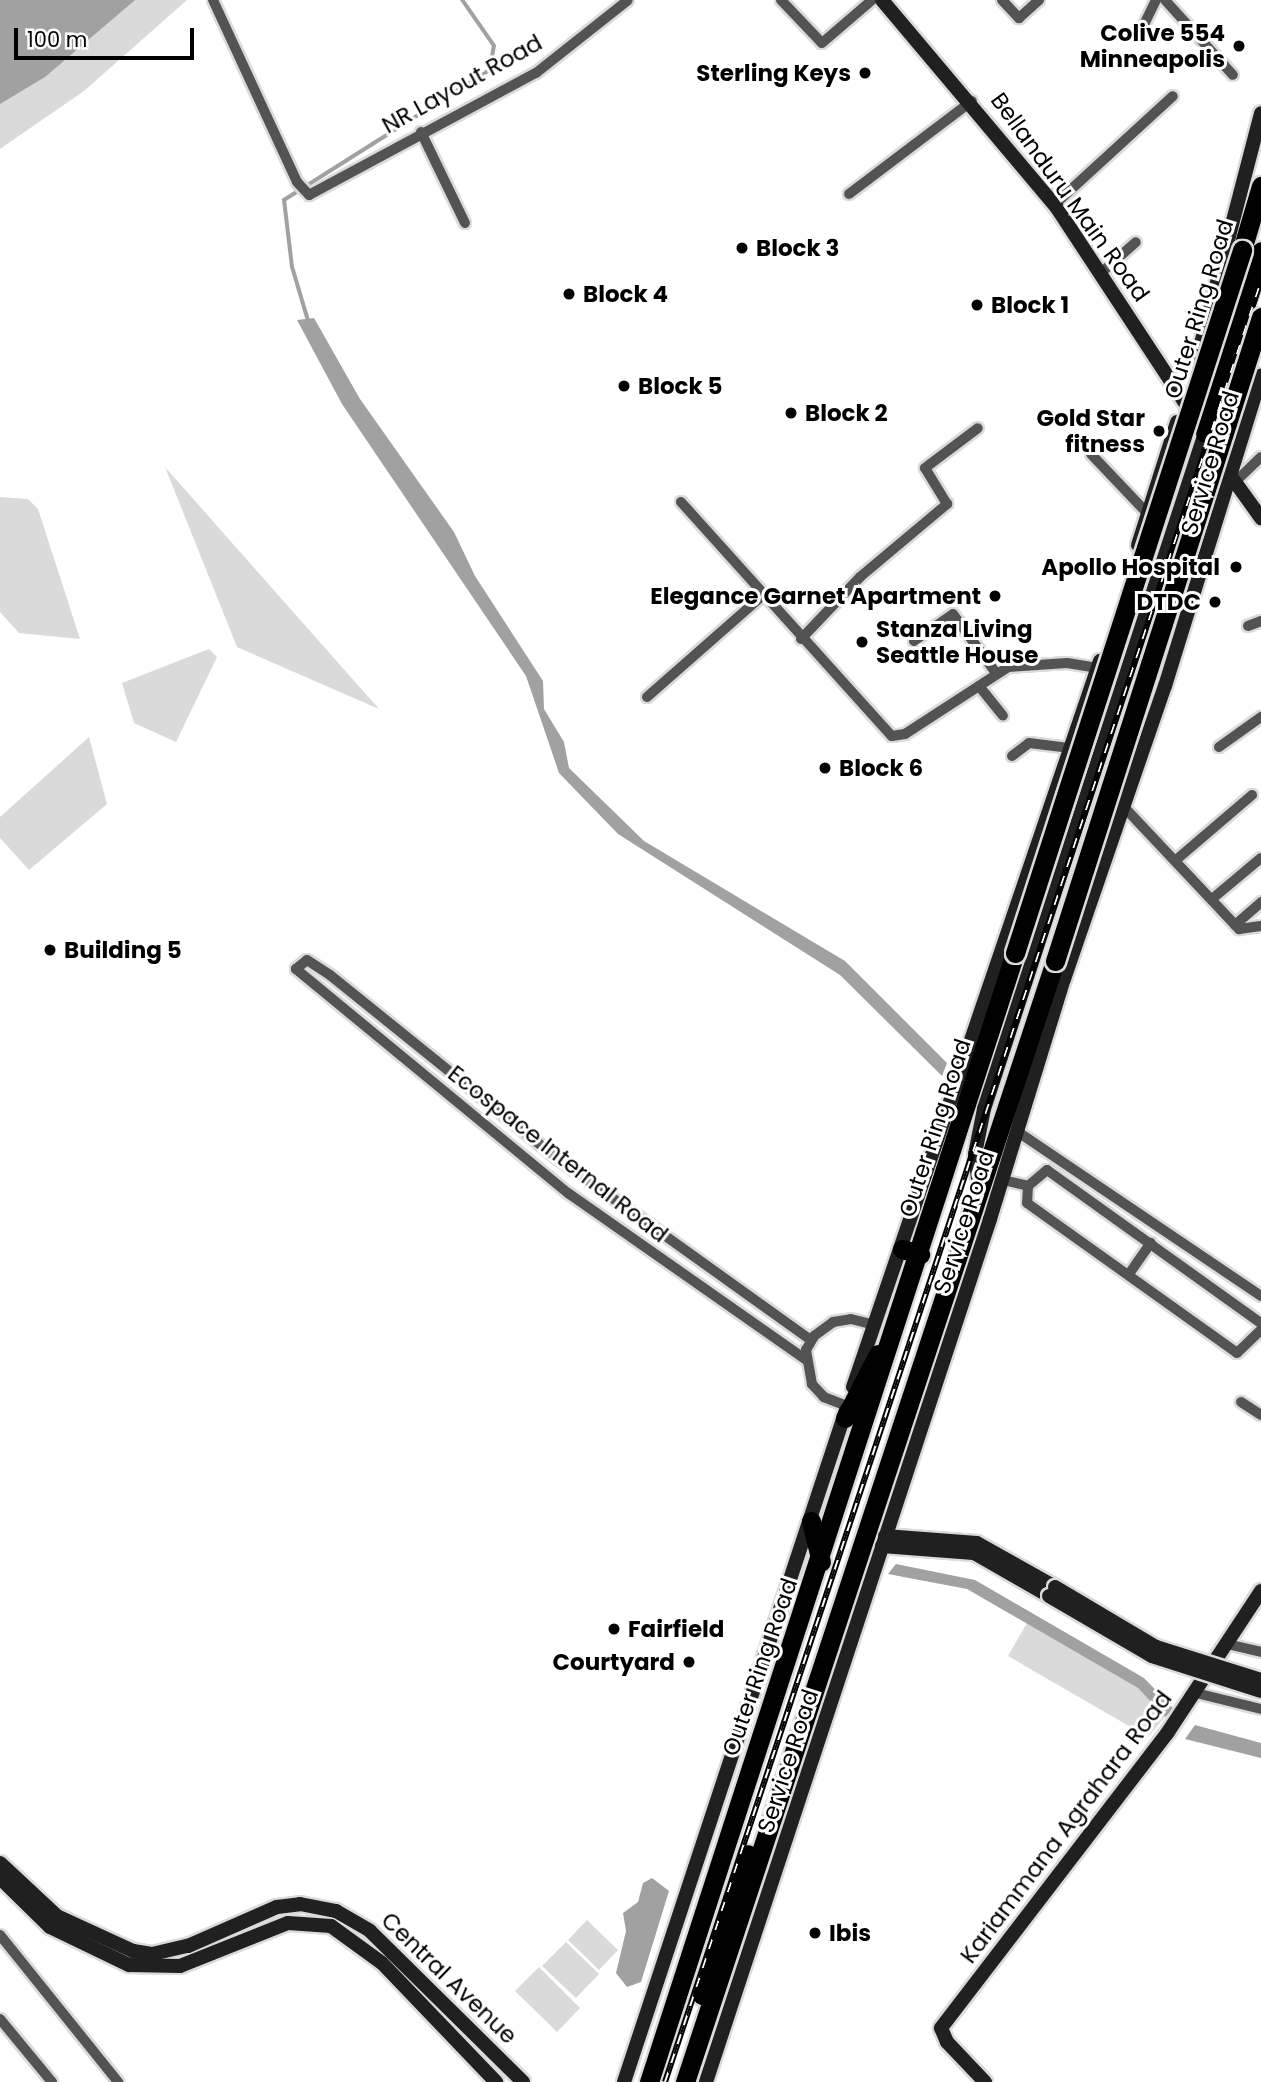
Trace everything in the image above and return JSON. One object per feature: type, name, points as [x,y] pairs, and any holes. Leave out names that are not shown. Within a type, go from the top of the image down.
[{"type":"highway","name":"Outer Ring Road","points":[[649,2082],[895,1333],[911,1252],[1016,953],[1252,250],[1261,187]]},
{"type":"highway","points":[[1205,433],[1252,250]]},
{"type":"highway","points":[[685,2082],[844,1592],[918,1406],[979,1191],[1261,317]]},
{"type":"highway","points":[[846,1412],[876,1357],[895,1333]]},
{"type":"highway","points":[[811,1521],[821,1563]]},
{"type":"highway","points":[[673,2082],[818,1631],[844,1592]]},
{"type":"street","name":"NR Layout Road","points":[[213,0],[297,182],[307,194],[536,73],[628,0]]},
{"type":"street","points":[[781,0],[822,43],[872,0]]},
{"type":"street","name":"Bellanduru Main Road","points":[[882,0],[972,101],[1054,205],[1102,272],[1231,478],[1261,518]]},
{"type":"street","points":[[1002,0],[1019,18],[1039,0]]},
{"type":"street","points":[[1138,37],[1156,0]]},
{"type":"street","points":[[1165,0],[1233,75]]},
{"type":"street","points":[[1054,205],[1173,96]]},
{"type":"street","points":[[849,194],[972,101]]},
{"type":"street","points":[[624,2082],[875,1325],[911,1252],[1067,748],[1097,668],[1144,511],[1185,401],[1261,113]]},
{"type":"street","points":[[421,132],[465,223]]},
{"type":"street","points":[[1102,272],[1136,242]]},
{"type":"street","name":"Service Road","points":[[706,2082],[884,1541],[918,1406],[1003,1180],[1231,478],[1261,375]]},
{"type":"street","points":[[801,639],[860,577],[947,504],[925,468],[978,428]]},
{"type":"street","points":[[979,1191],[975,1154],[984,1109],[1205,433]]},
{"type":"street","points":[[1091,454],[1144,511],[1173,537],[1200,572]]},
{"type":"street","points":[[1231,478],[1261,457]]},
{"type":"street","points":[[681,502],[762,596],[892,736],[905,734],[996,673],[1034,664],[1097,668]]},
{"type":"street","points":[[647,698],[762,596]]},
{"type":"street","points":[[914,641],[953,614],[996,673]]},
{"type":"street","points":[[1248,626],[1261,621]]},
{"type":"street","points":[[979,686],[1003,716]]},
{"type":"street","points":[[1219,747],[1261,717]]},
{"type":"street","points":[[1012,756],[1029,743],[1067,748]]},
{"type":"street","points":[[1176,860],[1252,795]]},
{"type":"street","points":[[1124,807],[1235,925],[1245,930],[1261,926]]},
{"type":"street","points":[[1212,900],[1261,858]]},
{"type":"street","points":[[1235,925],[1261,902]]},
{"type":"street","name":"Ecospace Internal Road","points":[[805,1359],[545,1175],[296,969],[307,960],[330,975],[558,1159],[811,1340]]},
{"type":"street","points":[[319,986],[330,975]]},
{"type":"street","points":[[351,1013],[362,1000]]},
{"type":"street","points":[[438,1088],[450,1073]]},
{"type":"street","points":[[1017,1132],[1261,1296]]},
{"type":"street","points":[[545,1175],[558,1159]]},
{"type":"street","points":[[1261,1322],[1047,1170],[1028,1186],[1027,1203],[1237,1353],[1261,1330]]},
{"type":"street","points":[[1003,1180],[1028,1186]]},
{"type":"street","points":[[1129,1274],[1151,1243]]},
{"type":"street","points":[[846,1412],[812,1384],[805,1359],[811,1340],[833,1322],[860,1320],[875,1325]]},
{"type":"street","points":[[1241,1402],[1261,1415]]},
{"type":"street","points":[[884,1541],[974,1553],[1156,1647],[1261,1680]]},
{"type":"street","points":[[1052,1591],[1152,1656],[1261,1691]]},
{"type":"street","name":"Kariammana Agrahara Road","points":[[985,2082],[947,2042],[941,2028],[1168,1732],[1261,1591]]},
{"type":"street","points":[[1227,1644],[1261,1653]]},
{"type":"street","points":[[1192,1699],[1261,1709]]},
{"type":"street","name":"Central Avenue","points":[[0,1863],[57,1916],[133,1951],[152,1954],[188,1946],[278,1907],[300,1904],[336,1911],[370,1931],[523,2082]]},
{"type":"street","name":"Central Avenue","points":[[0,1878],[50,1927],[129,1965],[180,1966],[288,1923],[331,1926],[382,1963],[496,2082]]},
{"type":"street","points":[[0,1935],[118,2082]]},
{"type":"street","points":[[0,2019],[52,2082]]},
{"type":"shaded area","points":[[0,0],[187,0],[84,91],[0,149]]},
{"type":"shaded area","points":[[0,0],[135,0],[45,77],[0,104]]},
{"type":"shaded area","points":[[314,318],[360,399],[454,532],[475,576],[543,681],[544,709],[564,742],[569,768],[644,841],[845,961],[947,1063],[942,1076],[840,975],[618,834],[559,773],[526,676],[342,404],[297,320]]},
{"type":"shaded area","points":[[165,467],[379,709],[237,647]]},
{"type":"shaded area","points":[[0,497],[28,499],[38,509],[80,639],[19,633],[0,612]]},
{"type":"shaded area","points":[[209,649],[217,657],[176,742],[134,723],[122,683]]},
{"type":"shaded area","points":[[89,737],[107,804],[29,870],[0,838],[0,817]]},
{"type":"shaded area","points":[[896,1564],[975,1580],[1144,1678],[1174,1709],[1165,1717],[1138,1688],[967,1589],[888,1574]]},
{"type":"shaded area","points":[[1027,1623],[1138,1688],[1165,1717],[1148,1737],[1008,1656]]},
{"type":"shaded area","points":[[1195,1725],[1261,1743],[1261,1758],[1185,1739]]},
{"type":"shaded area","points":[[652,1878],[669,1891],[641,1982],[627,1987],[616,1973],[626,1931],[623,1913],[638,1902],[643,1883]]},
{"type":"shaded area","points":[[587,1920],[618,1950],[599,1970],[568,1940]]},
{"type":"shaded area","points":[[566,1942],[599,1974],[576,1998],[542,1966]]},
{"type":"shaded area","points":[[539,1967],[580,2008],[557,2032],[515,1991]]},
{"type":"waterway","points":[[308,321],[292,267],[284,200],[490,70],[494,46],[462,0]]},
{"type":"railway","points":[[665,2082],[1261,281]]},
{"type":"place","name":"Colive 554 Minneapolis","points":[[1239,46]]},
{"type":"place","name":"Sterling Keys","points":[[865,73]]},
{"type":"place","name":"Block 3","points":[[742,248]]},
{"type":"place","name":"Block 4","points":[[569,294]]},
{"type":"place","name":"Block 1","points":[[977,305]]},
{"type":"place","name":"Block 5","points":[[624,386]]},
{"type":"place","name":"Block 2","points":[[791,413]]},
{"type":"place","name":"Gold Star fitness","points":[[1159,431]]},
{"type":"place","name":"Apollo Hospital","points":[[1236,567]]},
{"type":"place","name":"Elegance Garnet Apartment","points":[[995,596]]},
{"type":"place","name":"DTDC","points":[[1215,602]]},
{"type":"place","name":"Stanza Living Seattle House","points":[[862,642]]},
{"type":"place","name":"Block 6","points":[[825,768]]},
{"type":"place","name":"Building 5","points":[[50,950]]},
{"type":"place","name":"Fairfield","points":[[614,1629]]},
{"type":"place","name":"Courtyard","points":[[689,1662]]},
{"type":"place","name":"Ibis","points":[[815,1933]]}]
